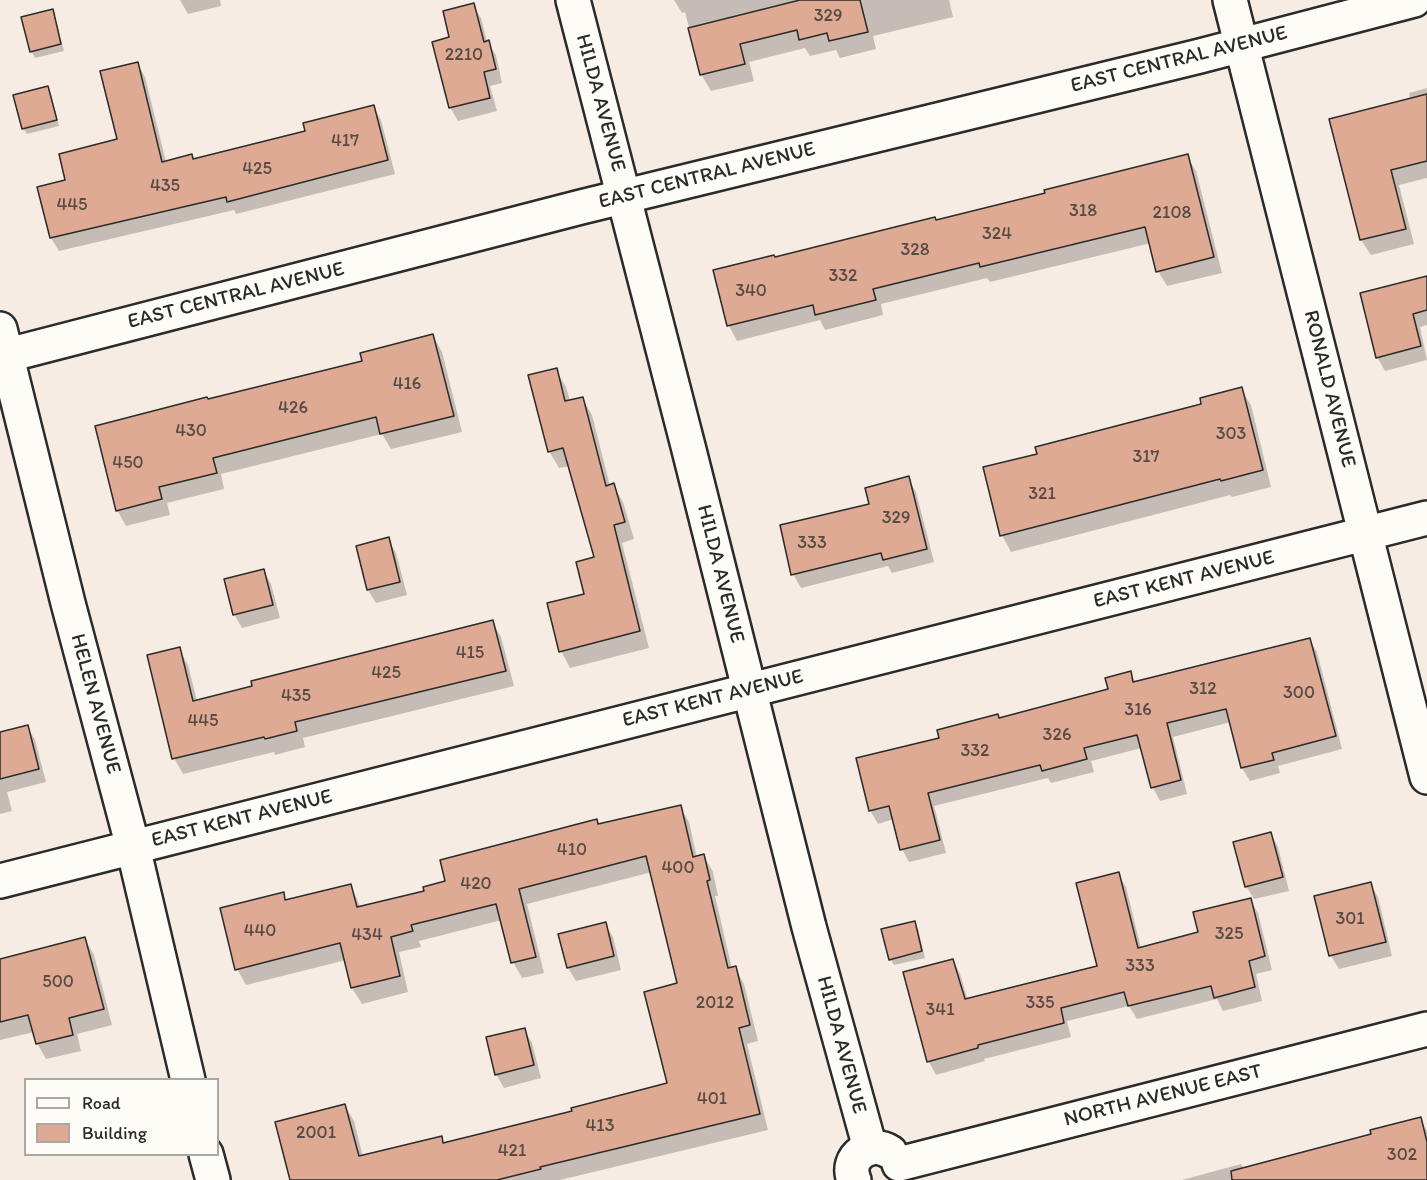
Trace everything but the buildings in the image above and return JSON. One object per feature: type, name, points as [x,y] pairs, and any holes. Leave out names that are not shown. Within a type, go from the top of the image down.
[{"type":"street","name":"HILDA AVENUE","points":[[573,0],[625,196],[808,927],[870,1148]]},
{"type":"street","name":"RONALD AVENUE","points":[[1230,0],[1427,777]]},
{"type":"street","name":"EAST CENTRAL AVENUE","points":[[2,347],[1242,45],[1414,0]]},
{"type":"street","name":"HELEN AVENUE","points":[[2,347],[133,847],[188,1078]]},
{"type":"street","name":"EAST KENT AVENUE","points":[[0,881],[1427,518]]},
{"type":"street","name":"NORTH AVENUE EAST","points":[[898,1172],[1427,1029]]},
{"type":"street","points":[[846,1178],[854,1159],[859,1153],[870,1148],[881,1147],[894,1154],[898,1172]]},
{"type":"street","points":[[207,1156],[213,1180]]}]
